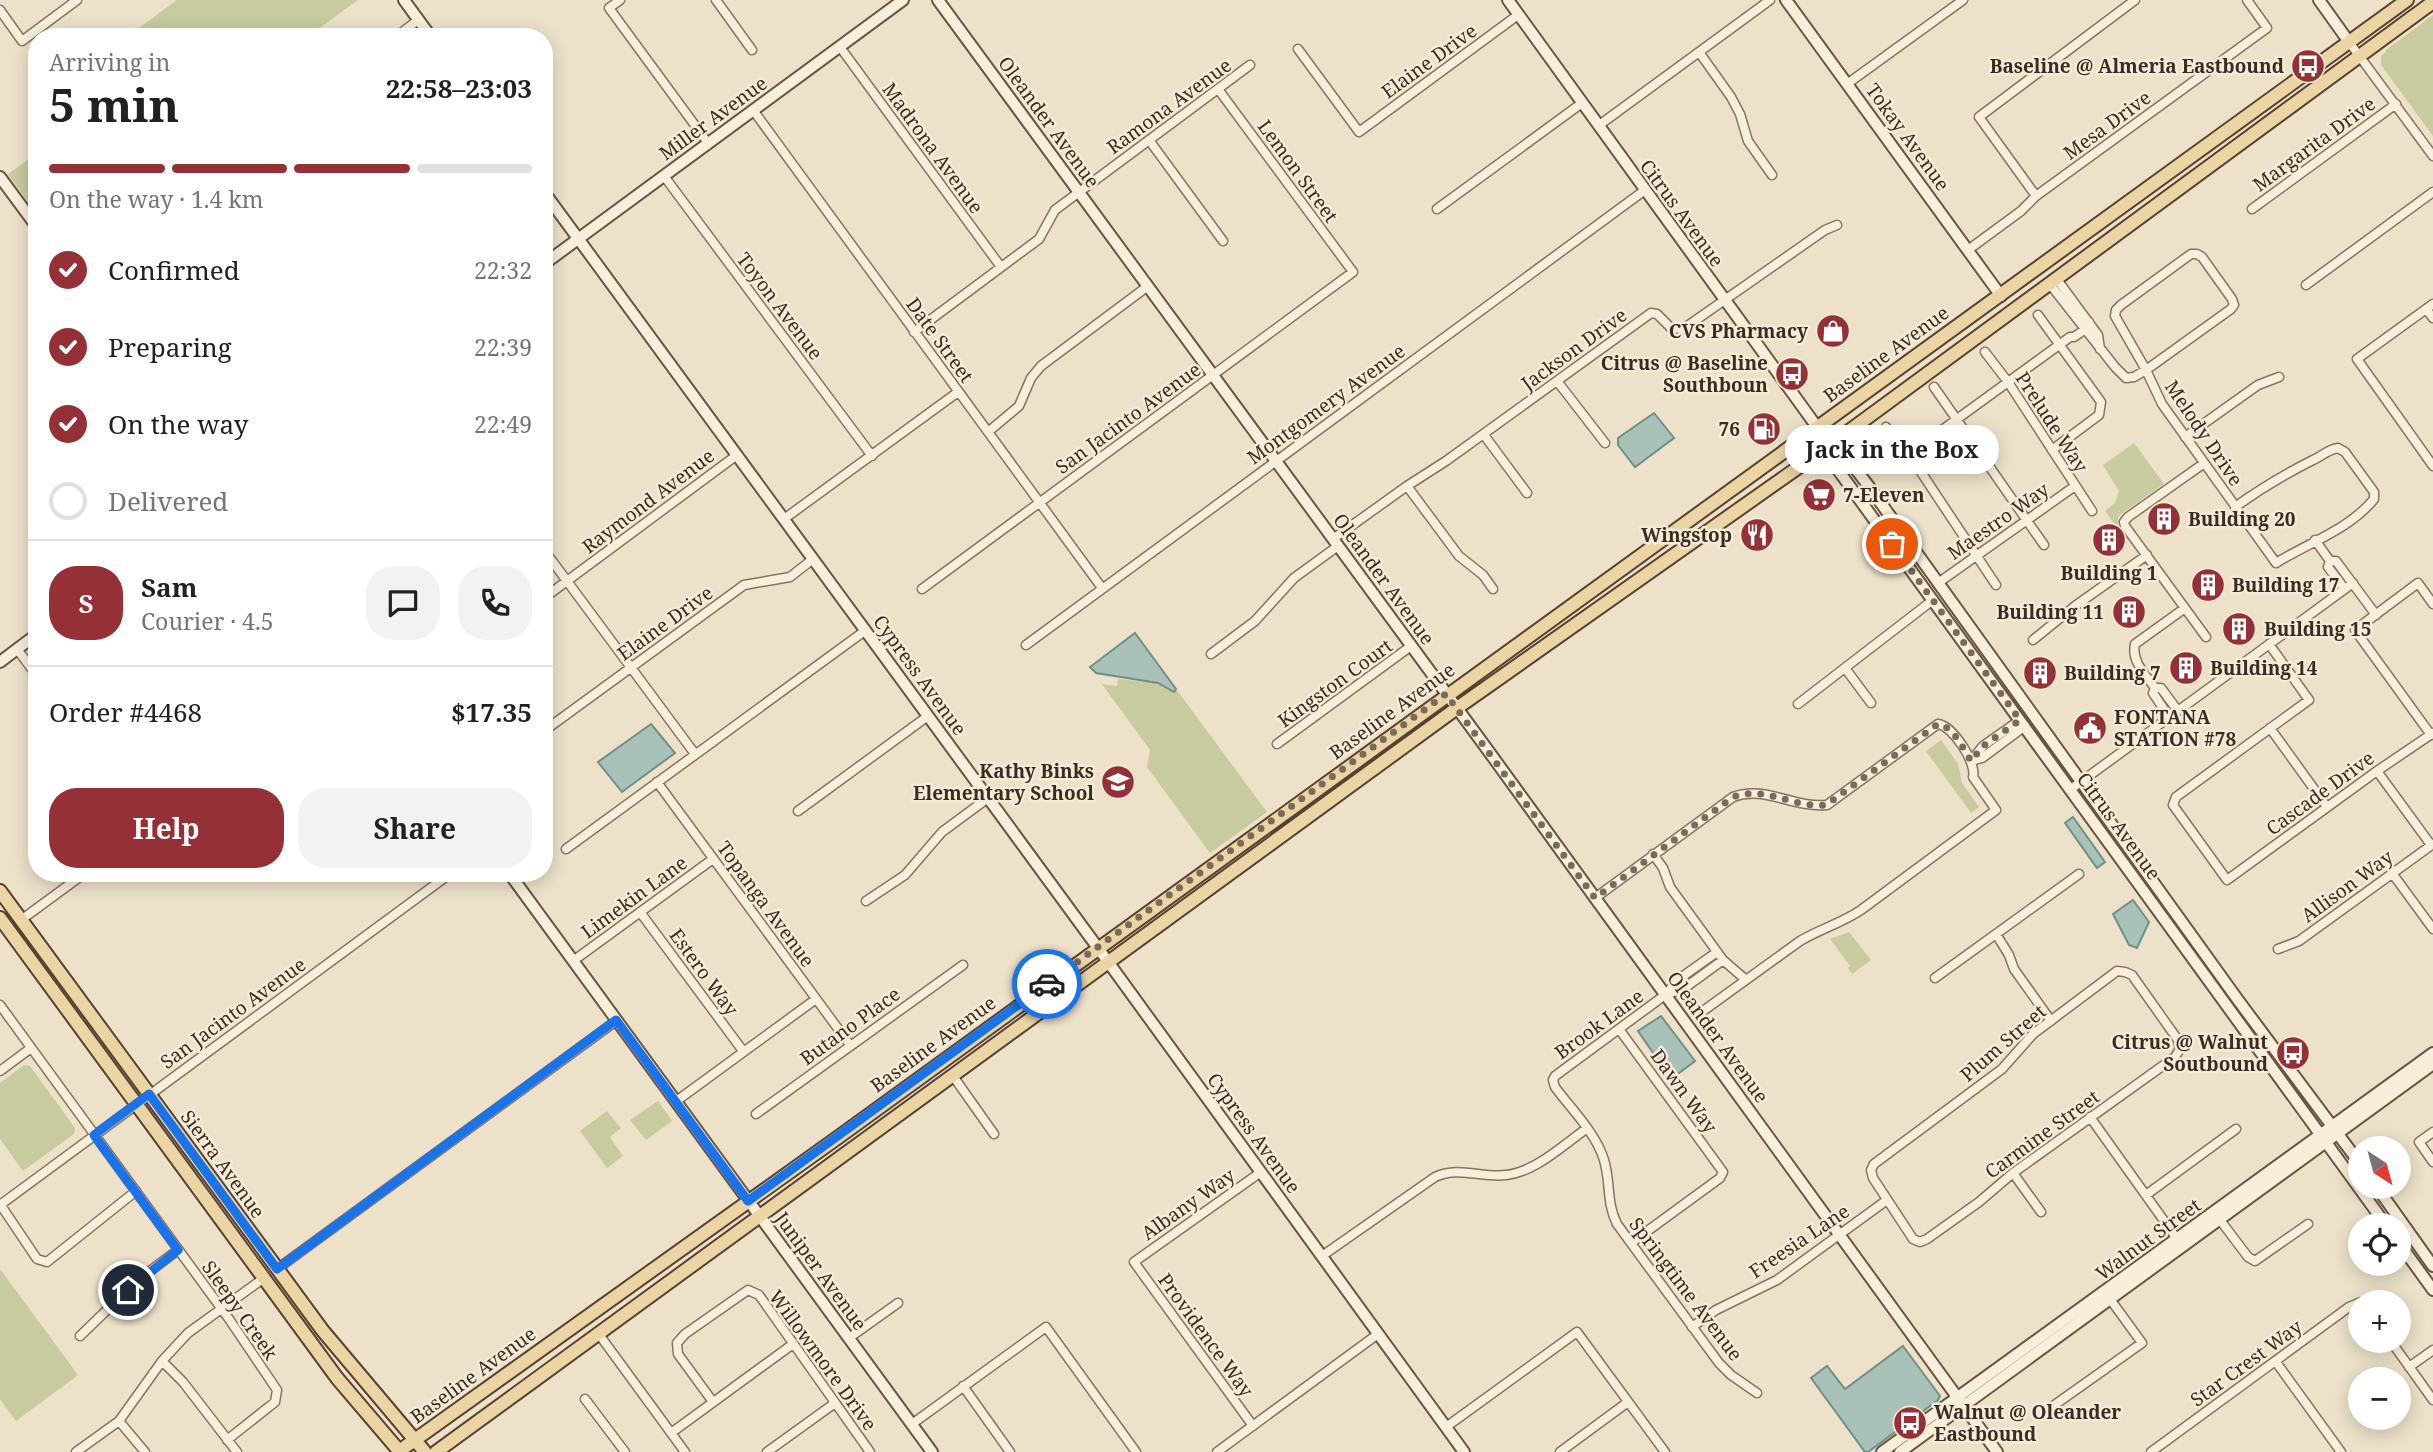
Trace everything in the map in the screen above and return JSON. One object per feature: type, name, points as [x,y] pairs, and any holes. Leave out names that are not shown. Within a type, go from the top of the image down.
[{"type":"main road","name":"Baseline Avenue","points":[[399,1452],[2407,0]]},
{"type":"main road","name":"Baseline Avenue","points":[[436,1452],[1457,709],[1830,445],[2433,2]]},
{"type":"main road","name":"Sierra Avenue","points":[[0,891],[323,1331],[425,1452]]},
{"type":"main road","name":"Sierra Avenue","points":[[0,918],[337,1378],[399,1452]]},
{"type":"street","points":[[39,28],[77,0]]},
{"type":"street","points":[[404,0],[424,28]]},
{"type":"street","points":[[620,0],[609,8],[708,143]]},
{"type":"street","points":[[716,0],[752,50]]},
{"type":"street","name":"Miller Avenue","points":[[553,258],[903,0]]},
{"type":"street","name":"Oleander Avenue","points":[[938,0],[1997,1452]]},
{"type":"street","name":"Citrus Avenue","points":[[1508,0],[1830,445],[1843,453],[2238,1000],[2348,1148]]},
{"type":"street","points":[[1598,126],[1770,0]]},
{"type":"street","name":"Tokay Avenue","points":[[1786,0],[2001,296]]},
{"type":"street","points":[[1847,84],[1963,0]]},
{"type":"street","points":[[2036,196],[1979,117],[2135,0]]},
{"type":"street","name":"Mesa Drive","points":[[1968,250],[2021,211],[2036,196],[2267,28],[2247,0]]},
{"type":"street","points":[[2319,0],[2433,156]]},
{"type":"street","points":[[0,10],[22,41],[28,37]]},
{"type":"street","name":"Elaine Drive","points":[[1298,49],[1359,132],[1518,15]]},
{"type":"street","points":[[408,28],[418,20]]},
{"type":"street","name":"Madrona Avenue","points":[[840,47],[1001,267]]},
{"type":"street","points":[[1699,51],[1731,97],[1753,150],[1772,175]]},
{"type":"street","name":"Ramona Avenue","points":[[914,332],[1039,239],[1055,210],[1250,65]]},
{"type":"street","name":"Lemon Street","points":[[1218,89],[1353,272]]},
{"type":"street","points":[[1437,209],[1582,103]]},
{"type":"street","name":"Margarita Drive","points":[[2252,209],[2396,104]]},
{"type":"street","name":"Date Street","points":[[753,110],[1102,588]]},
{"type":"street","points":[[1149,140],[1223,241]]},
{"type":"street","name":"Toyon Avenue","points":[[664,176],[872,456]]},
{"type":"street","points":[[2,183],[28,216]]},
{"type":"street","name":"Montgomery Avenue","points":[[1026,645],[1645,190]]},
{"type":"street","points":[[2306,285],[2433,192]]},
{"type":"street","name":"Cypress Avenue","points":[[553,204],[1109,962],[1464,1452]]},
{"type":"street","name":"Jackson Drive","points":[[1210,654],[1255,621],[1294,578],[1407,486],[1484,435],[1651,313],[1663,319],[1671,328],[1683,329],[1825,230],[1837,225]]},
{"type":"street","name":"Melody Drive","points":[[2146,370],[2234,305],[2202,257],[2197,254],[2191,254],[2120,304],[2115,316],[2162,404],[2276,563],[2315,540]]},
{"type":"street","name":"San Jacinto Avenue","points":[[922,589],[1353,272]]},
{"type":"street","points":[[2052,280],[2084,325],[2098,335],[2101,349],[2126,378],[2146,370]]},
{"type":"street","points":[[988,432],[1019,406],[1031,378],[1041,366],[1148,286]]},
{"type":"street","points":[[2433,318],[2430,307],[2357,359],[2433,466]]},
{"type":"street","points":[[2038,315],[2101,402],[2099,415],[2052,450]]},
{"type":"street","points":[[1909,454],[2070,337],[2070,331],[2084,325]]},
{"type":"street","name":"Prelude Way","points":[[1985,352],[2008,382],[2092,511]]},
{"type":"street","points":[[2185,437],[2258,386],[2279,377]]},
{"type":"street","points":[[1557,381],[1605,443]]},
{"type":"street","points":[[1934,387],[2045,545]]},
{"type":"street","points":[[784,520],[958,392]]},
{"type":"street","points":[[1886,427],[1909,454],[1996,585]]},
{"type":"street","points":[[1484,435],[1527,493]]},
{"type":"street","name":"Citrus Avenue","points":[[1830,445],[1833,463],[2377,1213]]},
{"type":"street","points":[[2235,507],[2274,479],[2317,458],[2328,449],[2337,447],[2345,452],[2374,492],[2374,499],[2341,526],[2315,540],[2330,561]]},
{"type":"street","name":"Raymond Avenue","points":[[553,592],[737,455]]},
{"type":"street","points":[[2203,464],[2124,522],[2206,637]]},
{"type":"street","points":[[1407,486],[1459,556],[1483,575],[1493,589]]},
{"type":"street","name":"Maestro Way","points":[[1938,583],[2076,486]]},
{"type":"street","points":[[2033,640],[2075,606],[2147,555]]},
{"type":"street","name":"Elaine Drive","points":[[553,724],[744,585],[790,577],[814,559]]},
{"type":"street","points":[[2330,561],[2336,561],[2376,615]]},
{"type":"street","points":[[2330,561],[2328,567],[2344,589]]},
{"type":"street","points":[[553,563],[695,754]]},
{"type":"street","points":[[2071,789],[2353,583]]},
{"type":"street","points":[[2432,734],[2355,630],[2418,583],[2433,604]]},
{"type":"street","points":[[1798,704],[1933,600]]},
{"type":"street","points":[[2169,717],[2153,693],[2153,686],[2133,653],[2135,644],[2185,608]]},
{"type":"street","points":[[566,849],[866,630]]},
{"type":"street","points":[[0,662],[28,641]]},
{"type":"street","points":[[2269,644],[2309,700],[2270,729],[2327,807]]},
{"type":"street","name":"Kingston Court","points":[[1277,744],[1411,646]]},
{"type":"street","points":[[17,649],[28,664]]},
{"type":"street","points":[[1845,668],[1871,703]]},
{"type":"street","points":[[2153,686],[2161,688],[2178,711]]},
{"type":"street","points":[[798,811],[928,716]]},
{"type":"street","points":[[1971,761],[1983,746],[2022,723]]},
{"type":"street","points":[[1595,898],[1733,797],[1742,793],[1763,794],[1810,806],[1826,805],[1938,724],[1945,725],[1950,730],[1971,761],[1975,772],[1973,777],[1996,810],[1844,922],[1814,932],[1703,1011]]},
{"type":"street","name":"Cascade Drive","points":[[2270,729],[2176,797],[2173,805],[2227,880],[2432,734]]},
{"type":"street","points":[[2377,771],[2432,845]]},
{"type":"street","name":"Topanga Avenue","points":[[657,782],[850,1045]]},
{"type":"street","points":[[866,901],[905,875],[942,832],[988,798]]},
{"type":"street","name":"Allison Way","points":[[2277,948],[2299,940],[2432,845]]},
{"type":"street","points":[[1653,854],[1663,867],[1670,887],[1717,952],[1746,980]]},
{"type":"street","name":"Limekin Lane","points":[[573,961],[713,859]]},
{"type":"street","points":[[2392,873],[2433,929]]},
{"type":"street","points":[[1935,978],[2079,874]]},
{"type":"street","points":[[21,920],[73,882]]},
{"type":"street","name":"San Jacinto Avenue","points":[[0,1205],[439,882]]},
{"type":"street","name":"Juniper Avenue","points":[[516,882],[932,1452]]},
{"type":"street","name":"Estero Way","points":[[640,912],[743,1051]]},
{"type":"street","points":[[1996,934],[2014,969],[2051,1021]]},
{"type":"street","points":[[1665,995],[1690,971],[1717,952]]},
{"type":"street","points":[[1665,995],[1686,987],[1723,960]]},
{"type":"street","name":"Butano Place","points":[[756,1114],[963,965]]},
{"type":"street","points":[[1690,971],[1697,979]]},
{"type":"street","name":"Plum Street","points":[[1887,1200],[1871,1170],[1877,1160],[2003,1069],[2034,1034],[2117,971],[2132,975],[2178,1040],[2180,1049]]},
{"type":"street","name":"Brook Lane","points":[[1553,1080],[1665,995]]},
{"type":"street","points":[[676,1102],[816,999]]},
{"type":"street","name":"Sleepy Creek","points":[[0,1005],[222,1309],[272,1382],[278,1396],[275,1402],[227,1440]]},
{"type":"street","points":[[277,1269],[616,1020]]},
{"type":"street","name":"Dawn Way","points":[[1619,1028],[1723,1172],[1720,1178],[1631,1243]]},
{"type":"street","points":[[0,1071],[31,1048]]},
{"type":"street","name":"Carmine Street","points":[[1887,1200],[1913,1239],[1920,1242],[1964,1213],[2013,1173],[2175,1057],[2180,1049]]},
{"type":"street","name":"Walnut Street","points":[[1882,1452],[1961,1402],[2220,1220],[2433,1053]]},
{"type":"street","name":"Walnut Street","points":[[2335,1130],[2433,1064]]},
{"type":"street","points":[[953,1076],[994,1134]]},
{"type":"street","name":"Springtime Avenue","points":[[1553,1080],[1555,1087],[1600,1148],[1607,1170],[1608,1203],[1612,1214],[1692,1327],[1731,1375],[1757,1393]]},
{"type":"street","points":[[2090,1117],[2177,1239]]},
{"type":"street","points":[[1322,1256],[1435,1177],[1455,1171],[1505,1175],[1523,1171],[1586,1129]]},
{"type":"street","points":[[2146,1195],[2236,1129]]},
{"type":"street","points":[[2433,1132],[2419,1142],[2433,1162]]},
{"type":"street","name":"Walnut Street","points":[[1900,1452],[1961,1402],[2177,1239],[2323,1139]]},
{"type":"street","name":"Albany Way","points":[[1134,1262],[1261,1172]]},
{"type":"street","points":[[2013,1173],[2041,1212]]},
{"type":"street","points":[[0,1205],[37,1259],[47,1262],[136,1191]]},
{"type":"street","points":[[2385,1199],[2433,1266]]},
{"type":"street","name":"Freesia Lane","points":[[1692,1327],[1716,1310],[1777,1280],[1887,1200]]},
{"type":"street","points":[[2220,1220],[2248,1258],[2255,1261],[2308,1224]]},
{"type":"street","points":[[80,1336],[138,1280],[178,1250]]},
{"type":"street","points":[[2411,1260],[2433,1290]]},
{"type":"street","name":"Providence Way","points":[[1134,1262],[1253,1426]]},
{"type":"street","points":[[76,1452],[119,1420],[162,1361],[188,1334],[264,1278]]},
{"type":"street","name":"Willowmore Drive","points":[[713,1402],[678,1354],[677,1343],[685,1334],[748,1290],[759,1295],[870,1452]]},
{"type":"street","points":[[2046,1411],[2142,1343],[2110,1299]]},
{"type":"street","points":[[849,1338],[898,1303]]},
{"type":"street","name":"Star Crest Way","points":[[2151,1452],[2348,1307]]},
{"type":"street","points":[[912,1424],[1046,1327],[1136,1452]]},
{"type":"street","points":[[1446,1427],[1577,1332],[1665,1452]]},
{"type":"street","points":[[598,1334],[685,1452]]},
{"type":"street","points":[[1217,1452],[1378,1334]]},
{"type":"street","points":[[671,1433],[793,1344]]},
{"type":"street","points":[[2399,1353],[2409,1367],[2433,1350]]},
{"type":"street","points":[[162,1361],[183,1382],[237,1452]]},
{"type":"street","points":[[2276,1362],[2337,1451]]},
{"type":"street","points":[[2411,1370],[2433,1400]]},
{"type":"street","points":[[963,1386],[1010,1452]]},
{"type":"street","points":[[585,1399],[625,1452]]},
{"type":"street","points":[[1560,1452],[1629,1402]]},
{"type":"street","points":[[767,1452],[835,1403]]},
{"type":"street","points":[[119,1420],[145,1452]]},
{"type":"green space","points":[[177,0],[358,0],[319,28],[139,28]]},
{"type":"green space","points":[[2433,15],[2433,136],[2381,65],[2381,56]]},
{"type":"green space","points":[[28,160],[28,202],[8,174]]},
{"type":"green space","points":[[2134,443],[2164,484],[2122,513],[2115,525],[2105,511],[2115,503],[2119,491],[2103,465]]},
{"type":"green space","points":[[1118,679],[1158,683],[1174,692],[1176,689],[1267,812],[1210,853],[1147,767],[1150,750],[1102,684],[1117,686]]},
{"type":"green space","points":[[1941,740],[1958,764],[1962,783],[1979,807],[1971,813],[1926,751]]},
{"type":"green space","points":[[1849,932],[1871,960],[1852,974],[1848,968],[1850,966],[1830,939]]},
{"type":"green space","points":[[24,1065],[30,1066],[75,1128],[74,1134],[23,1171],[0,1139],[0,1083]]},
{"type":"green space","points":[[658,1101],[672,1121],[646,1140],[630,1120]]},
{"type":"green space","points":[[607,1111],[621,1128],[610,1137],[623,1156],[607,1168],[580,1131]]},
{"type":"green space","points":[[0,1269],[78,1375],[16,1421],[0,1399]]},
{"type":"water","points":[[1654,413],[1674,438],[1635,467],[1618,445],[1618,438]]},
{"type":"water","points":[[1135,633],[1176,689],[1174,692],[1158,683],[1096,673],[1090,667]]},
{"type":"water","points":[[651,724],[675,753],[622,792],[598,762]]},
{"type":"water","points":[[2073,817],[2105,862],[2097,868],[2065,823]]},
{"type":"water","points":[[2133,900],[2149,922],[2137,948],[2129,945],[2113,914]]},
{"type":"water","points":[[1661,1016],[1695,1061],[1671,1079],[1638,1031]]},
{"type":"water","points":[[1903,1346],[1940,1396],[1865,1452],[1811,1378],[1827,1366],[1845,1389]]},
{"type":"way so far","points":[[1047,984],[1446,694],[1595,898],[1742,793],[1763,794],[1810,806],[1826,805],[1938,724],[1945,725],[1950,730],[1971,761],[1983,746],[2020,720],[1892,544]]},
{"type":"place","name":"Baseline @ Almeria Eastbound","points":[[2308,66]]},
{"type":"place","name":"CVS Pharmacy","points":[[1833,331]]},
{"type":"place","name":"Citrus @ Baseline Southboun","points":[[1792,374]]},
{"type":"place","name":"76","points":[[1764,429]]},
{"type":"place","name":"7-Eleven","points":[[1819,495]]},
{"type":"place","name":"Building 20","points":[[2164,519]]},
{"type":"place","name":"Wingstop","points":[[1757,535]]},
{"type":"place","name":"Building 1","points":[[2109,540]]},
{"type":"place","name":"Jack in the Box","points":[[1892,544]]},
{"type":"place","name":"Building 17","points":[[2208,585]]},
{"type":"place","name":"Building 11","points":[[2129,612]]},
{"type":"place","name":"Building 15","points":[[2239,629]]},
{"type":"place","name":"Building 14","points":[[2186,668]]},
{"type":"place","name":"Building 7","points":[[2040,673]]},
{"type":"place","name":"FONTANA STATION #78","points":[[2090,728]]},
{"type":"place","name":"Kathy Binks Elementary School","points":[[1118,782]]},
{"type":"place","name":"Citrus @ Walnut Soutbound","points":[[2293,1053]]},
{"type":"place","name":"Walnut @ Oleander Eastbound","points":[[1910,1423]]},
{"type":"route","points":[[128,1290],[178,1250],[94,1135],[149,1094],[277,1269],[616,1020],[748,1201],[1047,984]]}]
